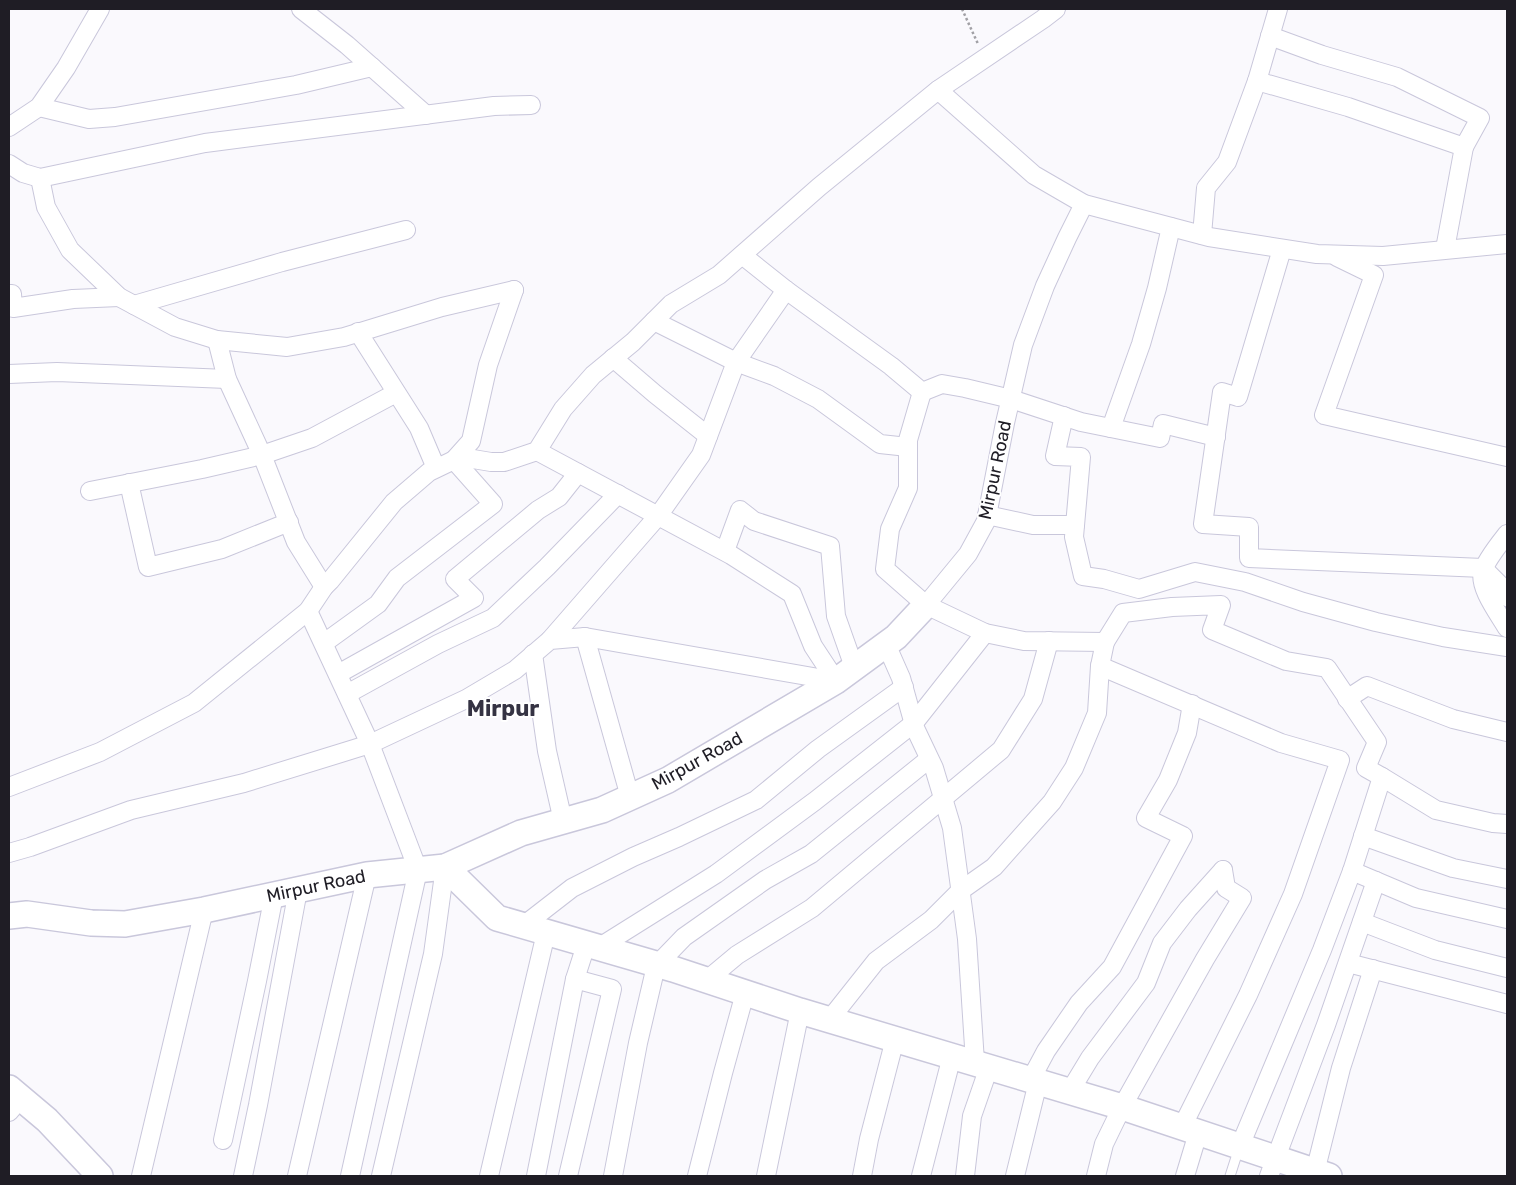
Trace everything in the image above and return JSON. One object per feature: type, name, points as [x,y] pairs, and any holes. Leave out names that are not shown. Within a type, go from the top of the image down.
[{"type":"street","points":[[9,127],[39,107],[66,68],[100,9]]},
{"type":"street","points":[[301,9],[426,115]]},
{"type":"street","points":[[9,788],[100,752],[194,703],[308,611],[324,587],[394,502],[429,472],[454,460],[473,459],[504,462],[537,451],[563,409],[593,375],[633,342],[671,304],[719,275],[819,187],[938,90],[1056,9]]},
{"type":"street","points":[[1202,235],[1206,188],[1227,162],[1258,81],[1278,9]]},
{"type":"street","points":[[1270,36],[1322,55],[1397,77],[1480,118],[1464,147],[1445,250]]},
{"type":"street","points":[[39,107],[89,119],[115,117],[288,87],[372,68]]},
{"type":"street","points":[[1258,81],[1348,107],[1464,147]]},
{"type":"street","points":[[938,90],[1034,175],[1084,204],[1202,235],[1317,254],[1384,256],[1507,244]]},
{"type":"street","points":[[9,164],[23,173],[40,178],[205,143],[494,106],[531,105]]},
{"type":"street","points":[[40,178],[46,207],[70,250],[126,301],[175,327],[218,340],[287,347],[344,337],[442,307],[514,290],[488,365],[471,441],[454,460]]},
{"type":"street","name":"Mirpur Road","points":[[9,916],[26,914],[91,923],[125,924],[204,910],[367,875],[445,867],[521,834],[602,810],[668,780],[845,674],[896,637],[926,605],[968,554],[986,521],[1023,345],[1045,286],[1066,238],[1084,204]]},
{"type":"street","points":[[1111,428],[1149,316],[1171,227]]},
{"type":"street","points":[[9,294],[12,294],[13,308],[73,299],[126,301],[406,230]]},
{"type":"street","points":[[1282,248],[1238,397],[1222,392],[1203,524],[1249,527],[1249,558],[1483,568],[1504,588],[1507,597]]},
{"type":"street","points":[[1332,254],[1374,275],[1324,415],[1507,457]]},
{"type":"street","points":[[742,255],[786,290],[892,366],[922,392]]},
{"type":"street","points":[[9,853],[131,810],[244,783],[370,744],[466,699],[515,670],[550,640],[658,516],[701,456],[736,362],[786,290]]},
{"type":"street","points":[[654,321],[736,362],[774,376],[818,399],[880,444],[908,447]]},
{"type":"street","points":[[358,332],[418,428],[436,468]]},
{"type":"street","points":[[218,340],[227,379],[262,455],[296,542],[324,587]]},
{"type":"street","points":[[613,358],[708,436]]},
{"type":"street","points":[[9,374],[56,372],[227,379]]},
{"type":"street","points":[[922,392],[942,384],[1011,399],[1081,422],[1160,438],[1163,424],[1216,438]]},
{"type":"street","points":[[922,392],[908,440],[908,488],[890,529],[885,570],[926,605],[985,633],[1024,641],[1105,642]]},
{"type":"street","points":[[90,491],[262,455],[312,438],[396,393]]},
{"type":"street","points":[[1064,416],[1055,456],[1081,457],[1074,537],[1083,576],[1104,579],[1139,589],[1195,572],[1245,582],[1303,602],[1376,622],[1443,637],[1507,647]]},
{"type":"street","points":[[537,451],[725,551],[792,594],[813,646],[845,674]]},
{"type":"street","points":[[324,643],[378,604],[397,578],[493,504],[454,460]]},
{"type":"street","points":[[338,674],[474,598],[455,579],[538,510],[559,497],[578,473]]},
{"type":"street","points":[[129,483],[148,567],[222,550],[289,522]]},
{"type":"street","points":[[347,694],[438,644],[493,618],[547,567],[618,494]]},
{"type":"street","points":[[725,551],[740,510],[754,521],[830,546],[836,616],[845,674]]},
{"type":"street","points":[[987,516],[1033,525],[1075,525]]},
{"type":"street","points":[[1507,534],[1483,568],[1482,578],[1486,590],[1507,628]]},
{"type":"street","points":[[830,1019],[876,961],[931,920],[960,891],[994,867],[1052,802],[1074,768],[1097,713],[1100,666],[1105,642],[1123,614],[1172,607],[1221,606],[1212,630],[1286,661],[1326,668],[1377,742],[1366,768],[1436,810],[1493,823],[1507,824]]},
{"type":"street","points":[[308,611],[370,744],[418,870],[350,1176]]},
{"type":"street","points":[[536,1176],[575,979],[592,946],[716,874],[815,801],[914,723],[985,633]]},
{"type":"street","points":[[550,640],[585,637],[845,674]]},
{"type":"street","points":[[585,637],[630,797]]},
{"type":"street","points":[[707,980],[737,955],[812,908],[1001,750],[1033,699],[1049,642]]},
{"type":"street","points":[[886,644],[901,678],[914,723],[930,758],[952,828],[967,940],[972,1062],[972,1116],[965,1176]]},
{"type":"street","points":[[533,654],[547,751],[563,821]]},
{"type":"street","points":[[1100,666],[1192,704],[1281,744],[1340,760],[1293,894],[1190,1130],[1185,1176]]},
{"type":"street","points":[[1347,699],[1367,686],[1453,719],[1507,732]]},
{"type":"street","points":[[488,1176],[534,929],[572,888],[633,856],[679,837],[756,800],[818,749],[904,687]]},
{"type":"street","points":[[1015,1176],[1034,1080],[1046,1050],[1079,1003],[1112,968],[1183,836],[1146,818],[1168,780],[1187,734],[1192,704]]},
{"type":"street","points":[[613,1176],[638,1043],[656,966],[684,937],[765,880],[811,854],[930,758]]},
{"type":"street","points":[[1240,1146],[1322,950],[1352,871],[1382,777]]},
{"type":"street","points":[[1363,836],[1452,868],[1507,879]]},
{"type":"street","points":[[445,867],[497,918],[1122,1107],[1240,1146],[1272,1167],[1322,1174],[1341,1068],[1373,969]]},
{"type":"street","points":[[381,1176],[434,954],[445,867]]},
{"type":"street","points":[[1070,1091],[1090,1058],[1146,983],[1162,943],[1188,909],[1223,870],[1226,888],[1242,898],[1122,1107],[1104,1144],[1096,1176]]},
{"type":"street","points":[[1352,871],[1416,898],[1507,919]]},
{"type":"street","points":[[298,1176],[367,875]]},
{"type":"street","points":[[1272,1167],[1326,1025],[1376,881]]},
{"type":"street","points":[[243,1176],[298,890]]},
{"type":"street","points":[[223,1140],[274,895]]},
{"type":"street","points":[[141,1176],[204,910]]},
{"type":"street","points":[[1362,922],[1435,950],[1507,968]]},
{"type":"street","points":[[1348,963],[1507,1004]]},
{"type":"street","points":[[568,1176],[612,989],[575,979]]},
{"type":"street","points":[[697,1176],[745,993]]},
{"type":"street","points":[[766,1176],[800,1011]]},
{"type":"street","points":[[862,1176],[895,1039]]},
{"type":"street","points":[[921,1176],[972,1062]]},
{"type":"street","points":[[13,1099],[47,1120],[94,1174]]},
{"type":"lane","points":[[1230,1176],[1240,1146]]},
{"type":"path","points":[[962,9],[984,59]]},
{"type":"district","name":"Mirpur","points":[[503,708]]}]
